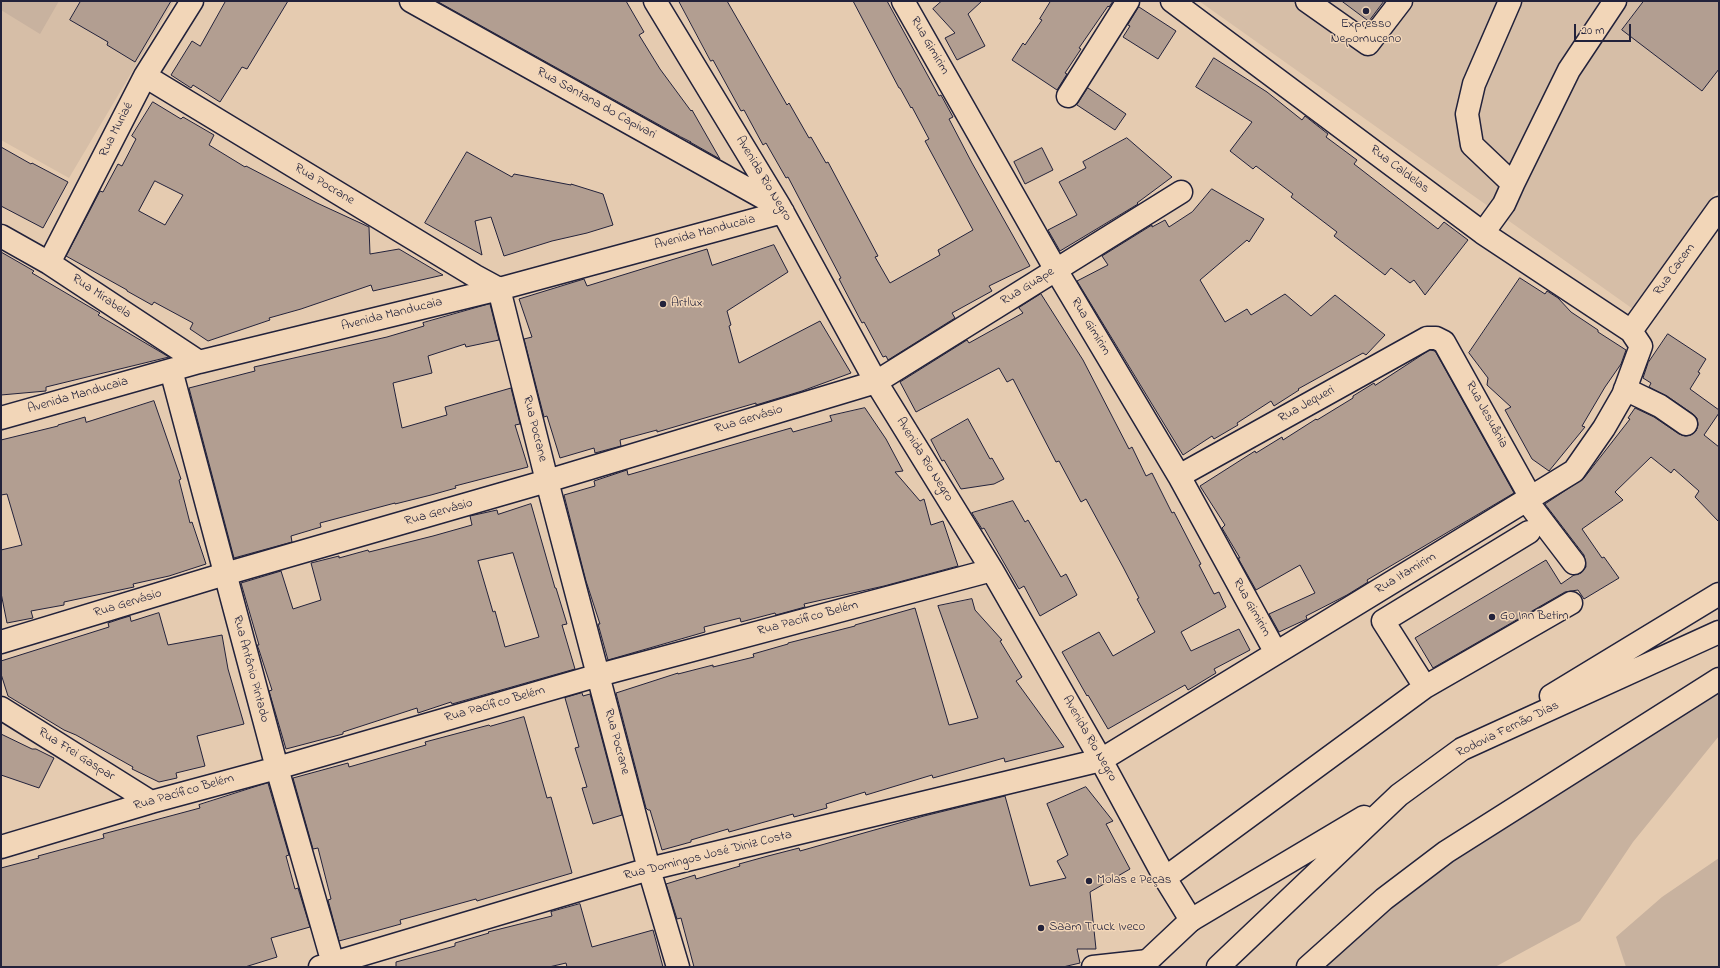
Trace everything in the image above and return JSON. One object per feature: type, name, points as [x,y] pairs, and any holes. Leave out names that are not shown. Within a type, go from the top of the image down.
[{"type":"main road","name":"Rua Muriaé","points":[[49,262],[145,76],[192,1]]},
{"type":"main road","name":"Rua Santana do Capivari","points":[[411,1],[782,210]]},
{"type":"main road","name":"Avenida Rio Negro","points":[[655,1],[782,210],[876,382],[992,570],[1101,760],[1165,878],[1191,920]]},
{"type":"main road","name":"Rua Gimirim","points":[[903,1],[1056,270],[1179,476],[1276,653]]},
{"type":"main road","points":[[1068,96],[1128,1]]},
{"type":"main road","name":"Rua Caldelas","points":[[1172,1],[1482,233],[1631,331]]},
{"type":"main road","points":[[1308,1],[1368,44],[1401,1]]},
{"type":"main road","points":[[1510,1],[1474,84],[1467,114],[1472,145],[1513,184]]},
{"type":"main road","points":[[1482,233],[1504,204],[1569,70],[1615,1]]},
{"type":"main road","name":"Rua Pocrane","points":[[145,76],[475,276],[499,289],[547,481],[649,869],[678,967]]},
{"type":"main road","name":"Rua Guape","points":[[876,382],[1181,192]]},
{"type":"main road","name":"Rua Cacem","points":[[1631,331],[1719,208]]},
{"type":"main road","name":"Avenida Manducaia","points":[[1,418],[199,362],[499,289],[782,210]]},
{"type":"main road","name":"Rua Mirabela","points":[[1,236],[49,262],[199,362]]},
{"type":"main road","name":"Rua Itamirim","points":[[1101,760],[1574,471],[1604,428],[1626,389],[1641,346],[1631,331]]},
{"type":"main road","name":"Rua Jequeri","points":[[1179,476],[1427,338],[1436,338]]},
{"type":"main road","name":"Rua Jesuânia","points":[[1436,338],[1444,342],[1529,499],[1574,563]]},
{"type":"main road","name":"Rua Antônio Pintado","points":[[170,370],[329,966]]},
{"type":"main road","name":"Rua Gervásio","points":[[1,642],[225,574],[547,481],[876,382]]},
{"type":"main road","points":[[1626,389],[1660,406],[1686,424]]},
{"type":"main road","points":[[1426,687],[1382,621],[1529,532]]},
{"type":"main road","name":"Rua Pacífico Belém","points":[[1,847],[151,802],[277,768],[599,675],[992,570]]},
{"type":"main road","points":[[1462,749],[1719,594]]},
{"type":"main road","points":[[1165,878],[1426,687],[1571,603]]},
{"type":"main road","name":"Rodovia Fernão Dias","points":[[1218,967],[1399,795],[1462,749],[1719,632]]},
{"type":"main road","points":[[1308,967],[1384,899],[1446,852],[1719,679]]},
{"type":"main road","name":"Rua Frei Gaspar","points":[[1,708],[151,802]]},
{"type":"main road","name":"Rua Domingos José Diniz Costa","points":[[329,966],[649,869],[1101,760]]},
{"type":"main road","points":[[1093,967],[1144,964],[1191,920],[1399,795]]},
{"type":"shaded area","points":[[1,1],[174,1],[69,178],[1,140]]},
{"type":"shaded area","points":[[1,1],[59,1],[40,34],[1,10]]},
{"type":"shaded area","points":[[1199,1],[1719,1],[1719,188],[1633,309]]},
{"type":"shaded area","points":[[1719,682],[1719,736],[1633,842],[1580,921],[1495,967],[1318,967],[1345,939],[1467,851]]},
{"type":"shaded area","points":[[1719,858],[1719,967],[1626,967],[1616,937],[1662,897]]},
{"type":"building","points":[[81,1],[171,1],[135,62],[107,45],[108,42],[70,20]]},
{"type":"building","points":[[226,1],[288,1],[247,69],[242,67],[220,102],[193,85],[191,88],[171,75],[192,41],[200,46]]},
{"type":"building","points":[[437,1],[626,1],[644,32],[639,35],[660,69],[691,111],[692,110],[720,159],[691,142]]},
{"type":"building","points":[[679,1],[727,1],[787,105],[789,103],[809,138],[811,137],[826,163],[828,162],[878,256],[875,257],[890,283],[940,255],[938,250],[973,230],[925,141],[929,139],[912,107],[911,108],[899,88],[853,1],[887,1],[939,96],[941,95],[953,117],[949,119],[1030,266],[989,286],[992,291],[952,313],[955,318],[888,360],[886,356],[883,357],[864,322],[862,323],[839,279],[841,278],[788,177],[786,178],[766,143],[763,145],[744,110],[741,111],[713,60],[711,61]]},
{"type":"building","points":[[942,1],[982,1],[968,14],[985,46],[957,60],[945,38],[955,33],[933,9]]},
{"type":"building","points":[[1051,1],[1113,1],[1079,48],[1081,49],[1065,73],[1067,74],[1057,90],[1012,60],[1023,43],[1025,45],[1042,20],[1040,19]]},
{"type":"building","name":"Expresso Nepomuceno","points":[[1342,1],[1384,1],[1369,21]]},
{"type":"building","points":[[1644,1],[1719,1],[1719,69],[1702,91],[1622,30]]},
{"type":"building","points":[[1139,7],[1176,31],[1158,59],[1123,37],[1130,26],[1128,25]]},
{"type":"building","points":[[1214,58],[1267,92],[1302,120],[1305,116],[1328,134],[1326,137],[1357,160],[1354,164],[1438,229],[1444,222],[1468,240],[1425,295],[1414,280],[1410,283],[1391,268],[1385,275],[1334,236],[1337,232],[1291,197],[1293,194],[1256,166],[1253,169],[1230,151],[1252,122],[1196,87]]},
{"type":"building","points":[[1088,88],[1126,114],[1115,130],[1077,105]]},
{"type":"building","points":[[153,102],[181,119],[183,117],[214,135],[209,145],[245,167],[246,166],[317,203],[369,227],[370,254],[399,249],[443,275],[373,291],[371,285],[301,309],[269,318],[270,320],[208,341],[190,329],[193,323],[154,302],[152,305],[66,256],[100,191],[103,192],[118,164],[122,166],[136,139],[132,136]],"holes":[[[155,181],[183,195],[165,225],[139,211]]]},
{"type":"building","points":[[1127,138],[1172,177],[1137,203],[1138,204],[1060,251],[1048,230],[1077,215],[1059,182],[1086,168],[1083,162]]},
{"type":"building","points":[[1,147],[68,182],[43,228],[1,206]]},
{"type":"building","points":[[1042,148],[1053,170],[1025,184],[1014,162]]},
{"type":"building","points":[[467,152],[512,177],[514,174],[571,184],[603,194],[613,225],[552,241],[504,256],[491,217],[475,221],[482,255],[425,223]]},
{"type":"building","points":[[1212,189],[1264,219],[1249,242],[1247,240],[1200,280],[1225,322],[1247,309],[1251,315],[1285,294],[1311,316],[1335,295],[1385,335],[1366,355],[1363,353],[1298,389],[1299,390],[1274,406],[1271,401],[1237,423],[1238,425],[1214,439],[1212,436],[1183,455],[1077,281],[1108,265],[1102,256],[1152,225],[1152,227],[1165,220],[1169,227],[1192,212]]},
{"type":"building","points":[[774,245],[788,272],[727,311],[731,325],[729,326],[739,363],[820,321],[851,373],[802,391],[756,405],[756,403],[657,432],[657,430],[620,440],[621,446],[595,453],[594,448],[560,458],[547,416],[544,417],[524,339],[532,337],[519,299],[584,279],[587,286],[707,249],[712,265]]},
{"type":"building","points":[[1,252],[34,271],[32,273],[100,313],[98,315],[169,357],[46,387],[46,391],[1,395]]},
{"type":"building","points":[[1520,278],[1545,294],[1547,291],[1558,298],[1571,312],[1626,350],[1621,364],[1605,387],[1582,426],[1585,427],[1549,471],[1532,459],[1505,410],[1511,407],[1487,385],[1488,378],[1469,353]]},
{"type":"building","points":[[1041,294],[1083,360],[1129,449],[1132,447],[1146,476],[1152,473],[1172,513],[1174,512],[1201,564],[1199,565],[1214,594],[1219,592],[1226,607],[1181,632],[1191,651],[1239,629],[1250,650],[1214,669],[1216,673],[1188,690],[1185,685],[1108,729],[1062,652],[1099,632],[1113,656],[1155,632],[1137,599],[1139,598],[1123,567],[1086,499],[1081,502],[1059,461],[1056,462],[1013,379],[1007,382],[999,368],[916,412],[900,382],[967,340],[969,343],[1023,313],[1019,308]]},
{"type":"building","points":[[490,304],[499,340],[466,347],[465,344],[428,356],[432,373],[393,383],[402,428],[447,415],[445,407],[511,388],[520,424],[515,425],[528,467],[455,486],[456,488],[431,495],[320,523],[321,527],[291,536],[292,542],[234,558],[189,388],[255,371],[254,367],[387,337],[424,326],[423,323]]},
{"type":"building","points":[[1668,334],[1706,359],[1698,372],[1700,373],[1690,389],[1719,410],[1719,413],[1704,435],[1719,447],[1719,522],[1695,497],[1699,491],[1674,469],[1671,473],[1651,457],[1615,492],[1623,500],[1582,529],[1602,558],[1604,557],[1619,578],[1584,599],[1578,590],[1565,592],[1433,668],[1415,638],[1546,560],[1561,584],[1574,575],[1581,573],[1586,567],[1584,555],[1545,504],[1584,478],[1630,419],[1628,418],[1635,408],[1654,417],[1679,434],[1685,436],[1691,435],[1696,431],[1698,425],[1697,418],[1693,414],[1667,396],[1649,387],[1651,383],[1643,378],[1648,363]]},
{"type":"building","points":[[1430,350],[1435,351],[1514,493],[1367,580],[1368,582],[1347,595],[1306,616],[1307,619],[1279,632],[1269,614],[1315,593],[1300,565],[1256,590],[1238,558],[1240,558],[1222,528],[1225,525],[1200,486],[1255,451],[1256,453],[1282,437],[1283,440],[1316,419],[1317,420],[1353,398],[1353,396],[1374,383],[1375,385]]},
{"type":"building","points":[[154,401],[181,479],[179,480],[190,523],[192,522],[206,564],[169,576],[133,584],[134,587],[64,602],[64,605],[31,611],[33,618],[7,623],[1,593],[1,550],[22,545],[7,494],[1,495],[1,440],[58,426],[85,417],[86,422]]},
{"type":"building","points":[[865,408],[886,439],[903,471],[895,472],[920,501],[924,499],[931,525],[943,521],[958,566],[884,586],[804,604],[805,607],[776,615],[775,613],[741,622],[740,618],[704,627],[705,632],[608,660],[598,624],[600,624],[586,581],[564,495],[595,486],[594,481],[627,470],[628,475],[791,428],[793,432],[832,421],[830,416]]},
{"type":"building","points":[[968,419],[990,459],[992,458],[1004,479],[994,484],[961,489],[944,460],[942,461],[931,440]]},
{"type":"building","points":[[1013,501],[1025,522],[1028,520],[1061,577],[1066,574],[1077,595],[1040,616],[1024,586],[1019,589],[984,528],[982,529],[972,513]]},
{"type":"building","points":[[531,504],[567,624],[562,625],[575,669],[452,704],[451,702],[418,713],[417,708],[343,732],[343,734],[286,749],[269,691],[272,690],[257,645],[259,645],[241,583],[281,571],[293,609],[321,600],[311,563],[339,556],[339,558],[368,550],[369,552],[472,525],[470,516],[497,510],[498,514]],"holes":[[[513,553],[539,637],[505,647],[495,611],[493,612],[478,561]]]},
{"type":"building","points":[[972,599],[975,610],[1002,640],[1000,641],[1022,677],[1016,681],[1064,747],[1005,762],[1004,758],[933,778],[932,775],[866,795],[865,792],[826,804],[827,808],[794,817],[793,814],[729,832],[728,829],[662,850],[650,810],[646,808],[616,693],[678,673],[713,665],[713,667],[754,657],[753,654],[788,643],[855,626],[915,608],[949,725],[978,718],[938,606]]},
{"type":"building","points":[[159,613],[168,645],[222,635],[228,669],[244,724],[197,736],[205,766],[176,773],[177,778],[159,782],[132,769],[133,767],[76,735],[64,730],[8,696],[1,674],[1,661],[109,627],[108,623],[120,619],[130,616],[131,621]]},
{"type":"building","points":[[582,693],[583,696],[590,694],[622,815],[593,824],[582,788],[587,787],[575,748],[579,747],[565,698]]},
{"type":"building","points":[[524,717],[547,798],[551,797],[572,873],[477,901],[476,899],[400,920],[401,924],[339,941],[328,900],[331,899],[318,848],[313,849],[293,778],[348,763],[349,767],[426,745],[425,742]]},
{"type":"building","points":[[1,734],[54,758],[39,788],[1,775]]},
{"type":"building","points":[[268,783],[289,855],[286,856],[295,889],[298,888],[310,927],[271,938],[277,957],[245,967],[1,967],[1,868],[104,838],[103,834],[200,808],[199,805]]},
{"type":"building","points":[[1086,787],[1113,821],[1106,824],[1130,869],[1090,892],[1096,949],[1077,949],[1080,963],[1063,967],[694,967],[681,918],[677,919],[666,884],[695,875],[696,879],[740,866],[739,864],[768,856],[799,848],[800,851],[924,816],[1005,796],[1030,886],[1066,878],[1057,861],[1068,855],[1047,804]]},
{"type":"building","points":[[580,904],[592,947],[653,930],[663,967],[567,967],[566,963],[549,967],[396,967],[396,962],[455,946],[455,943],[489,933],[488,932],[552,916],[551,912]]},
{"type":"place","name":"Expresso Nepomuceno","points":[[1366,11]]},
{"type":"place","name":"Artlux","points":[[663,304]]},
{"type":"place","name":"Go Inn Betim","points":[[1492,617]]},
{"type":"place","name":"Molas e Peças","points":[[1089,881]]},
{"type":"place","name":"Saam Truck Iveco","points":[[1041,928]]}]
